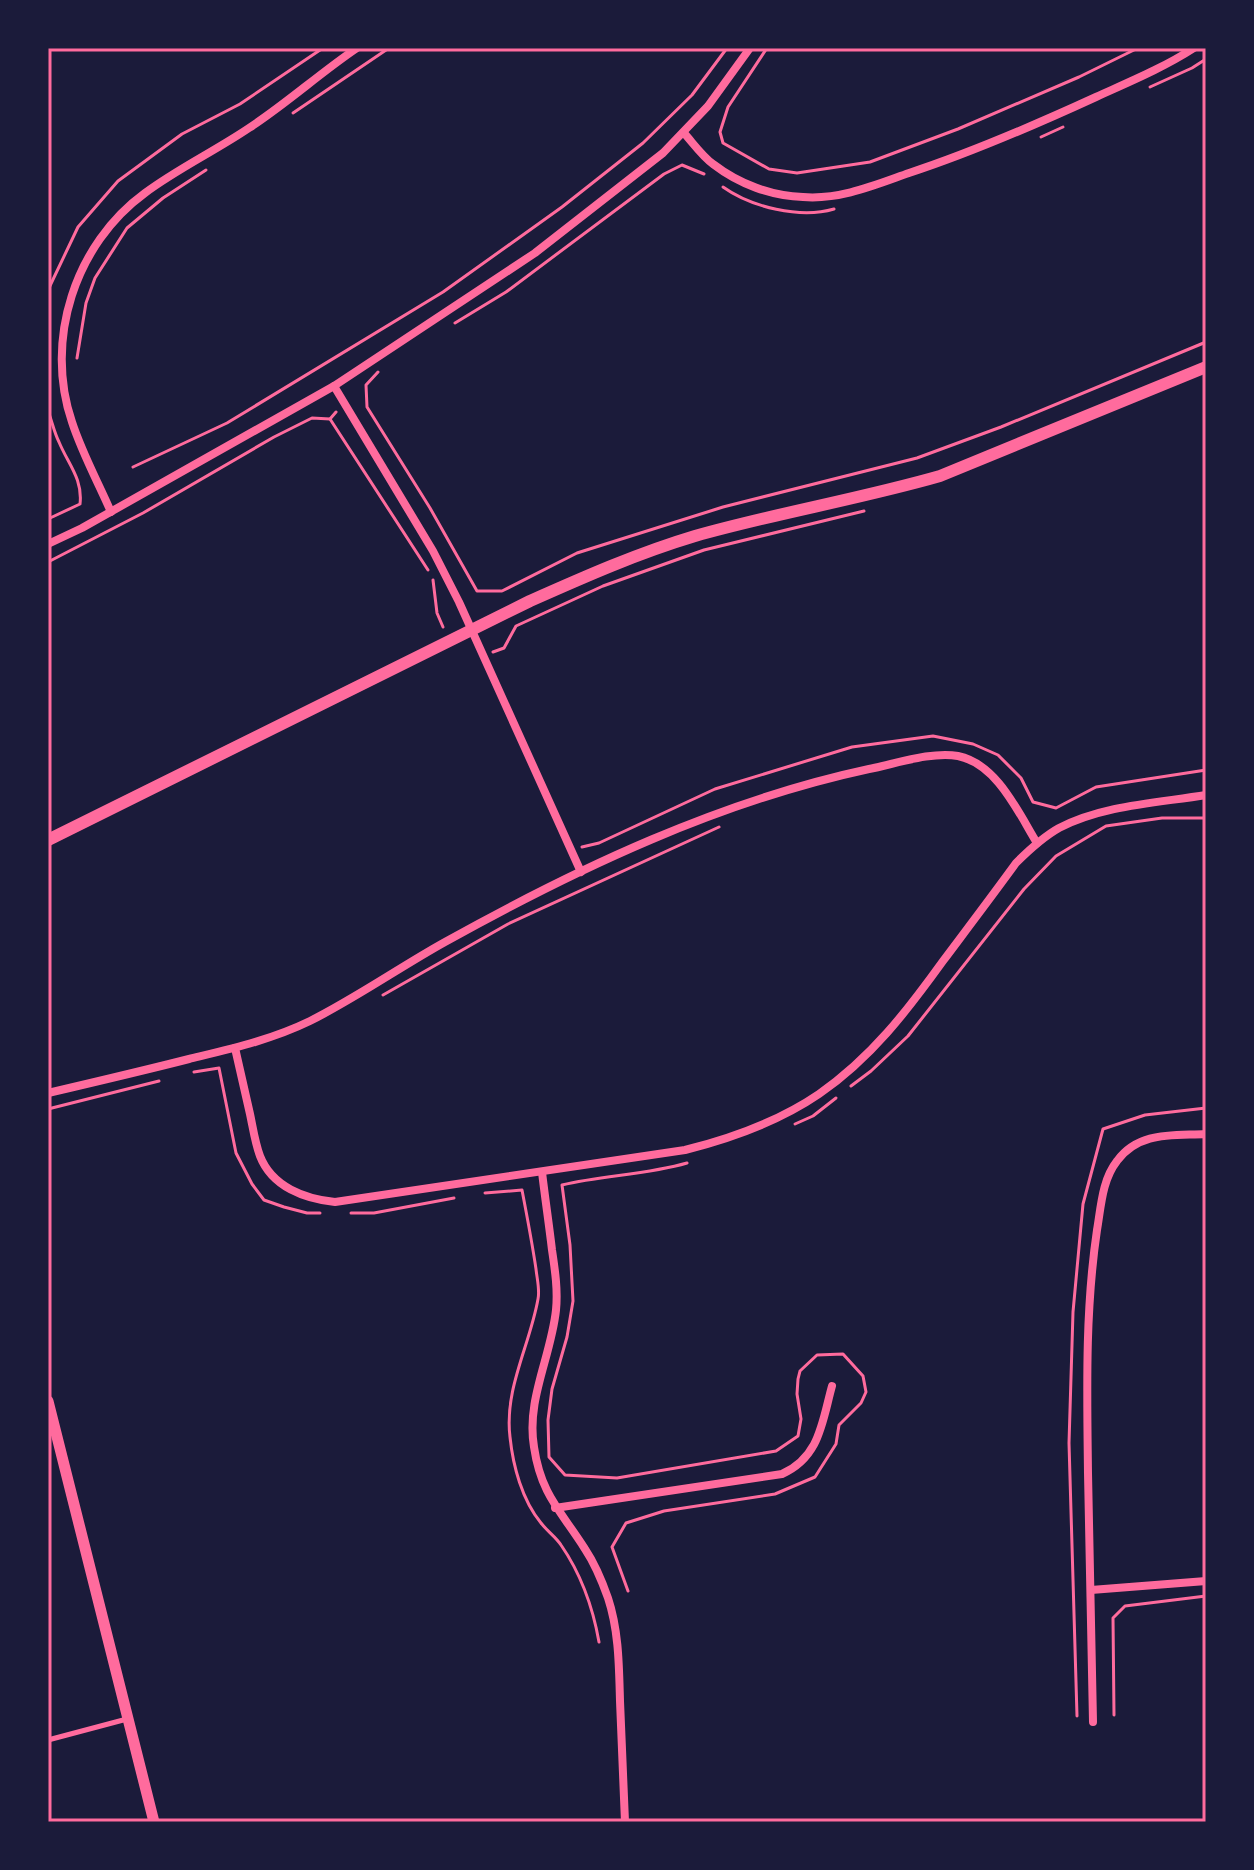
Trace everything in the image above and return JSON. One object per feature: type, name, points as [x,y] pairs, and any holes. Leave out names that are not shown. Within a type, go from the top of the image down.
[{"type":"main road","points":[[48,840],[530,601],[609,565],[699,535],[940,476],[1206,367]]},
{"type":"street","points":[[111,512],[72,423],[62,366],[66,313],[87,259],[102,235],[145,192],[251,127],[357,48]]},
{"type":"street","points":[[48,544],[111,512],[334,386],[535,253],[663,153],[684,133],[750,48]]},
{"type":"street","points":[[684,133],[711,163],[756,188],[793,196],[830,197],[854,192],[947,160],[1038,124],[1151,72],[1194,48]]},
{"type":"street","points":[[334,386],[433,551],[581,872]]},
{"type":"street","points":[[48,1093],[272,1037],[311,1020],[504,910],[581,872],[734,808],[854,772],[943,755],[973,761],[988,770],[999,783],[1037,843]]},
{"type":"street","points":[[235,1048],[260,1158],[282,1185],[316,1200],[335,1202],[542,1172],[685,1150],[724,1140],[761,1126],[819,1094],[879,1043],[906,1012],[1016,863],[1037,843],[1083,817],[1206,795]]},
{"type":"street","points":[[1093,1722],[1086,1357],[1093,1257],[1104,1190],[1117,1160],[1143,1140],[1158,1135],[1206,1134]]},
{"type":"street","points":[[542,1172],[557,1283],[552,1336],[535,1397],[533,1443],[537,1467],[547,1492],[585,1550],[609,1602],[616,1632],[625,1822]]},
{"type":"street","points":[[555,1508],[782,1474],[794,1469],[813,1448],[832,1386]]},
{"type":"street","points":[[48,1401],[154,1822]]},
{"type":"street","points":[[1091,1590],[1206,1581]]},
{"type":"lane","points":[[48,1740],[128,1719]]},
{"type":"path","points":[[48,290],[78,227],[118,181],[182,134],[240,104],[323,48]]},
{"type":"path","points":[[290,115],[389,48]]},
{"type":"path","points":[[133,467],[227,423],[443,292],[562,207],[643,143],[692,95],[727,48]]},
{"type":"path","points":[[767,48],[728,107],[720,132],[723,143],[769,169],[797,173],[870,162],[958,129],[1138,48]]},
{"type":"path","points":[[1148,88],[1206,59]]},
{"type":"path","points":[[1033,140],[1075,121]]},
{"type":"path","points":[[77,358],[86,303],[95,278],[127,228],[163,198],[215,164]]},
{"type":"path","points":[[454,323],[506,292],[664,174],[682,165],[712,180]]},
{"type":"path","points":[[723,187],[774,210],[824,212],[838,208]]},
{"type":"path","points":[[382,369],[366,385],[367,407],[477,591],[502,591],[577,553],[723,507],[917,458],[1001,427],[1206,342]]},
{"type":"path","points":[[330,419],[345,403],[366,391]]},
{"type":"path","points":[[48,411],[59,443],[78,478],[81,493],[80,504],[48,519]]},
{"type":"path","points":[[48,562],[143,513],[274,437],[312,418],[330,419]]},
{"type":"path","points":[[330,419],[433,578],[437,613],[449,641]]},
{"type":"path","points":[[571,849],[599,843],[715,789],[852,747],[933,736],[973,744],[998,755],[1021,778],[1033,802],[1056,808],[1096,787],[1206,770]]},
{"type":"path","points":[[848,1089],[908,1036],[1024,889],[1056,856],[1106,826],[1162,818],[1206,818]]},
{"type":"path","points":[[384,995],[508,924],[729,823]]},
{"type":"path","points":[[194,1071],[219,1068],[238,1061]]},
{"type":"path","points":[[219,1068],[236,1153],[252,1184],[264,1200],[307,1213],[320,1213]]},
{"type":"path","points":[[48,1109],[165,1079]]},
{"type":"path","points":[[786,1128],[813,1116],[836,1098]]},
{"type":"path","points":[[628,1591],[612,1547],[626,1523],[664,1511],[775,1494],[815,1477],[836,1444],[839,1425],[861,1403],[866,1392],[863,1376],[843,1354],[817,1355],[800,1371],[798,1379],[801,1419],[798,1436],[776,1451],[617,1478],[565,1475],[549,1457],[548,1420],[552,1389],[567,1337],[573,1301],[562,1185],[693,1162]]},
{"type":"path","points":[[473,1194],[522,1190],[539,1296],[517,1371],[510,1407],[509,1436],[526,1500],[577,1570],[595,1620],[599,1642]]},
{"type":"path","points":[[347,1213],[374,1213],[459,1197]]},
{"type":"path","points":[[1114,1715],[1113,1618],[1125,1606],[1206,1596]]},
{"type":"waterway","points":[[48,52],[52,48]]}]
